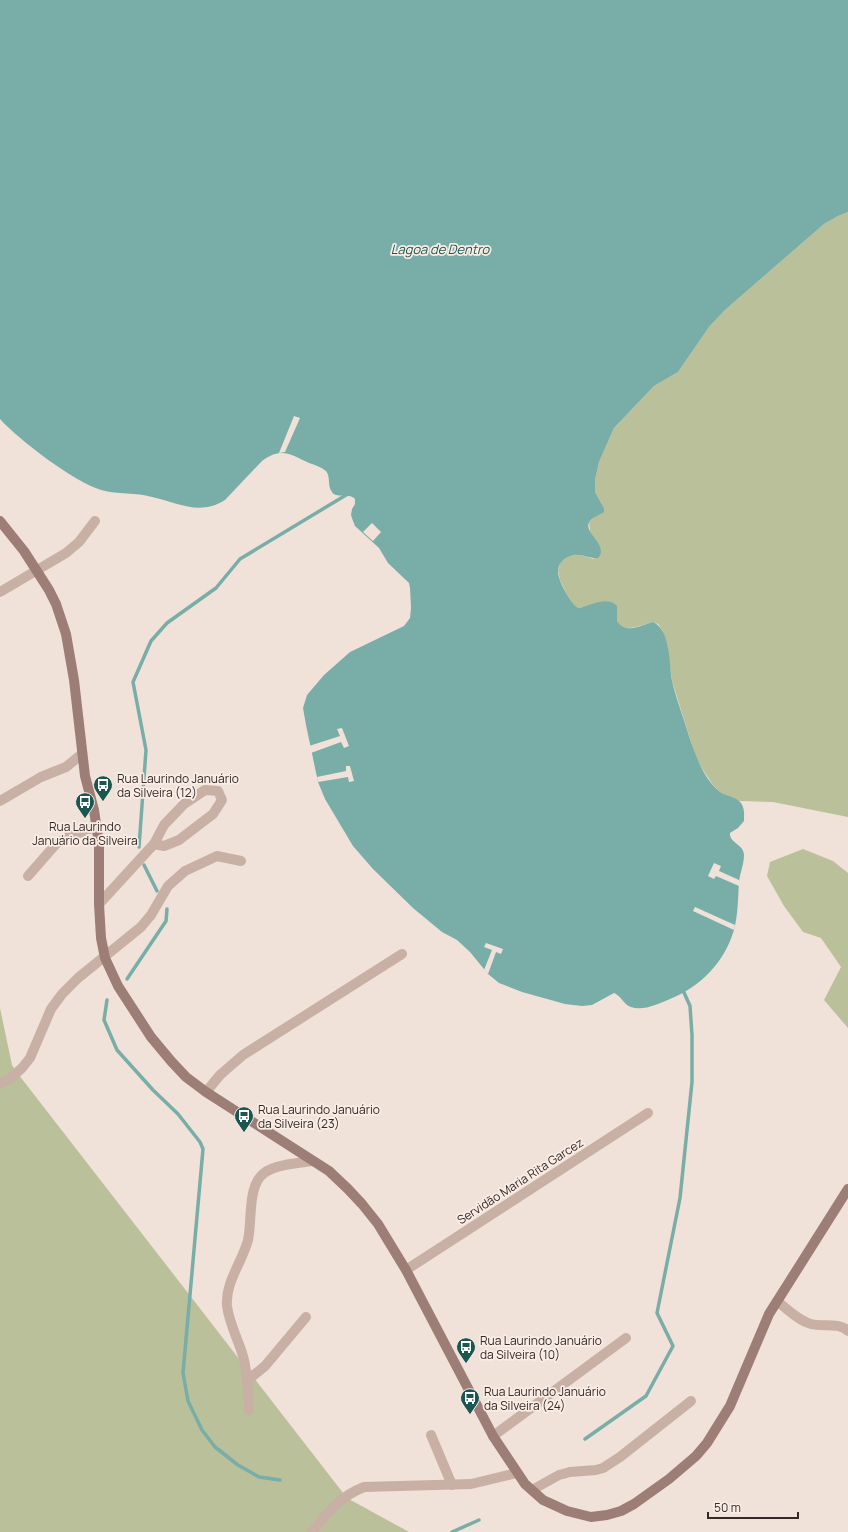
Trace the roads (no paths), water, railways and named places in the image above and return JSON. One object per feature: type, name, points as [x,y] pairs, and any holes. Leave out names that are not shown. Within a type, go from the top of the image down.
[{"type":"main road","points":[[2,526],[38,571],[56,604],[66,634],[75,687],[87,789],[94,810],[97,826],[100,857],[100,933],[105,958],[118,986],[151,1037],[170,1061],[186,1076],[206,1092],[311,1161],[329,1171],[362,1204],[378,1224],[406,1270],[493,1436],[517,1472],[532,1490],[543,1500],[579,1515],[591,1517],[621,1511],[634,1504],[696,1456],[708,1443],[730,1406],[760,1335],[777,1301],[848,1188]]},
{"type":"street","points":[[0,592],[38,571],[66,553],[79,542],[95,521]]},
{"type":"street","points":[[0,801],[41,777],[66,767],[82,754]]},
{"type":"street","points":[[99,904],[154,844],[164,825],[184,804],[205,790],[218,791],[222,800],[214,814],[179,840],[164,846],[154,844]]},
{"type":"street","points":[[28,876],[56,844],[68,837],[97,826]]},
{"type":"street","points":[[0,1084],[12,1077],[30,1058],[51,1009],[62,994],[78,978],[105,958],[141,927],[151,915],[168,886],[185,871],[217,856],[241,861]]},
{"type":"street","points":[[206,1092],[220,1075],[243,1055],[402,954]]},
{"type":"street","name":"Servidão Maria Rita Garcez","points":[[406,1270],[648,1113]]},
{"type":"street","points":[[249,1410],[249,1379],[243,1356],[229,1318],[227,1305],[228,1291],[231,1280],[243,1257],[248,1239],[253,1195],[260,1178],[268,1171],[281,1166],[311,1161]]},
{"type":"street","points":[[777,1301],[794,1315],[809,1324],[834,1326],[845,1328],[848,1331]]},
{"type":"street","points":[[249,1379],[265,1366],[306,1317]]},
{"type":"street","points":[[493,1436],[626,1338]]},
{"type":"street","points":[[532,1490],[570,1472],[596,1470],[602,1468],[620,1457],[691,1401]]},
{"type":"street","points":[[431,1435],[452,1485]]},
{"type":"street","points":[[312,1532],[341,1499],[364,1487],[452,1485],[481,1482],[517,1472]]},
{"type":"water","name":"Lagoa de Dentro","points":[[0,0],[848,0],[848,212],[824,224],[725,310],[709,327],[678,372],[654,386],[614,428],[599,462],[595,480],[595,492],[604,508],[604,512],[591,520],[588,525],[589,530],[601,548],[601,553],[598,558],[591,558],[581,555],[570,556],[562,561],[558,570],[558,574],[565,590],[571,601],[578,608],[598,602],[608,601],[617,606],[617,621],[625,627],[634,628],[653,622],[659,626],[663,632],[668,648],[675,694],[696,757],[708,779],[714,786],[725,795],[739,801],[743,808],[744,821],[738,828],[730,833],[732,839],[742,848],[744,855],[739,882],[734,930],[730,942],[718,963],[692,987],[681,994],[662,1002],[648,1007],[635,1008],[625,1003],[614,993],[592,1005],[582,1006],[565,1004],[522,992],[499,983],[488,974],[470,952],[457,940],[442,932],[413,908],[373,869],[353,846],[325,799],[318,782],[303,708],[307,695],[324,675],[350,652],[404,626],[410,618],[410,588],[409,583],[388,563],[379,548],[355,526],[351,515],[355,504],[355,499],[349,496],[334,494],[331,490],[326,471],[318,466],[286,453],[275,454],[262,461],[225,500],[216,505],[207,507],[189,507],[146,495],[107,492],[90,486],[62,470],[33,449],[0,419]]},
{"type":"waterway","points":[[139,847],[146,750],[133,682],[151,641],[167,623],[216,588],[240,559],[351,492]]},
{"type":"waterway","points":[[144,865],[157,891]]},
{"type":"waterway","points":[[127,979],[166,921],[167,909]]},
{"type":"waterway","points":[[585,1439],[646,1396],[673,1346],[657,1313],[680,1198],[692,1082],[692,1035],[690,1006],[682,988]]},
{"type":"waterway","points":[[107,1000],[104,1020],[117,1050],[153,1090],[178,1114],[200,1142],[203,1149],[183,1373],[188,1401],[202,1430],[215,1447],[238,1465],[259,1477],[280,1480]]},
{"type":"waterway","points":[[452,1532],[479,1520]]},
{"type":"place","name":"Rua Laurindo Januário da Silveira (12)","points":[[103,802]]},
{"type":"place","name":"Rua Laurindo Januário da Silveira","points":[[85,819]]},
{"type":"place","name":"Rua Laurindo Januário da Silveira (23)","points":[[244,1133]]},
{"type":"place","name":"Rua Laurindo Januário da Silveira (10)","points":[[466,1364]]},
{"type":"place","name":"Rua Laurindo Januário da Silveira (24)","points":[[470,1415]]}]
